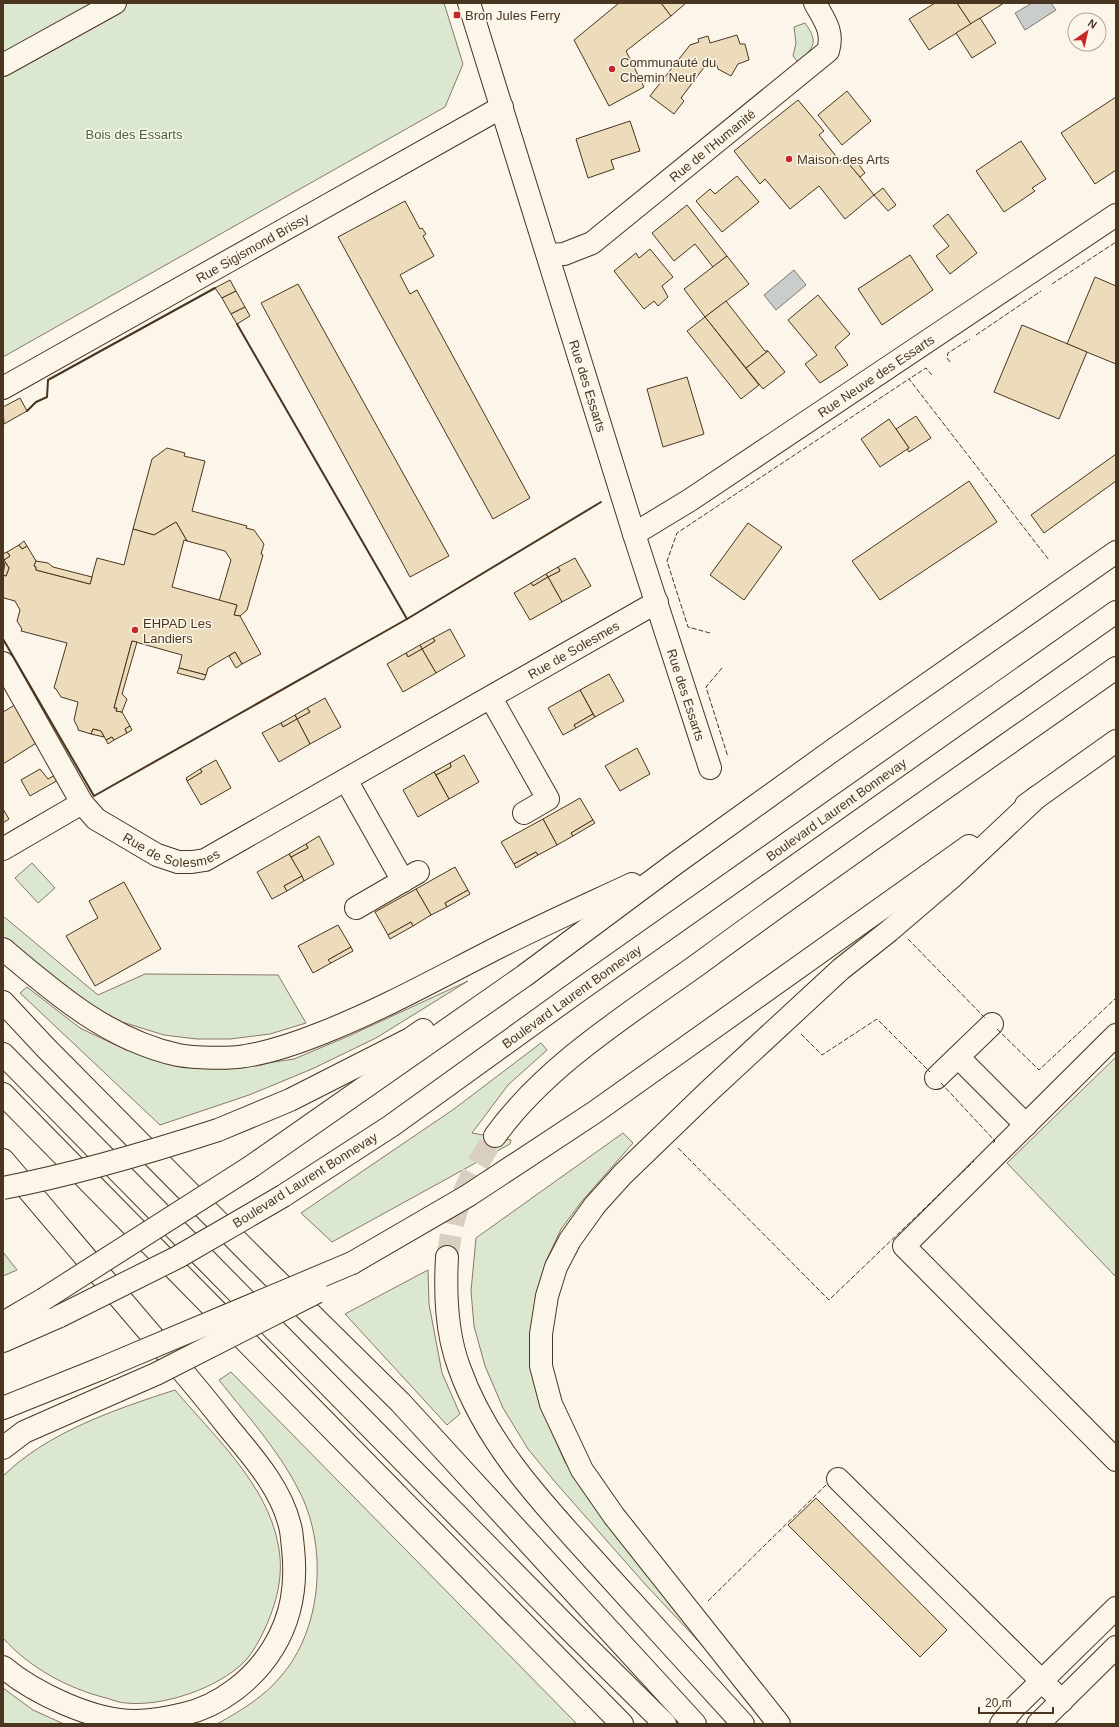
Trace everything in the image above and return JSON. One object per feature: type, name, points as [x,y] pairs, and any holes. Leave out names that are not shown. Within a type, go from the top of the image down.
[{"type":"main road","points":[[3,65],[114,3]]},
{"type":"main road","name":"Rue des Essarts","points":[[469,3],[634,534],[710,768]]},
{"type":"main road","name":"Rue de l'Humanité","points":[[548,255],[564,254],[592,243],[828,51],[831,42],[830,32],[815,3]]},
{"type":"main road","name":"Rue Sigismond Brissy","points":[[3,388],[502,107]]},
{"type":"main road","name":"Rue Neuve des Essarts","points":[[634,534],[690,500],[1012,283],[1116,215]]},
{"type":"main road","points":[[3,1323],[44,1299],[252,1166],[524,976],[676,863],[1116,552]]},
{"type":"main road","name":"Rue de Solesmes","points":[[3,663],[82,803],[96,819],[157,854],[178,862],[192,862],[206,860],[657,602]]},
{"type":"main road","name":"Boulevard Laurent Bonnevay","points":[[3,1341],[60,1316],[178,1257],[283,1196],[391,1126],[581,989],[1116,612]]},
{"type":"main road","points":[[495,1136],[518,1106],[549,1075],[598,1037],[746,929],[1116,668]]},
{"type":"main road","points":[[491,698],[548,799],[524,813]]},
{"type":"main road","points":[[3,1448],[30,1430],[156,1374],[355,1267],[469,1195],[595,1112],[1116,741]]},
{"type":"main road","points":[[346,780],[411,877],[356,908]]},
{"type":"main road","points":[[779,1724],[619,1522],[582,1470],[551,1404],[541,1366],[541,1334],[547,1296],[556,1267],[570,1240],[595,1205],[623,1174],[708,1092],[841,968],[890,931],[951,878],[1037,797]]},
{"type":"main road","points":[[3,849],[82,803]]},
{"type":"main road","points":[[3,949],[66,1001],[88,1016],[128,1039],[149,1047],[180,1055],[244,1057],[288,1046],[340,1026],[385,1005],[530,931],[676,863]]},
{"type":"main road","points":[[3,1188],[91,1169],[154,1151],[218,1130],[290,1100],[410,1039],[676,863]]},
{"type":"main road","points":[[3,1002],[256,1260],[400,1402],[695,1724]]},
{"type":"main road","points":[[936,1078],[992,1024]]},
{"type":"main road","points":[[1116,1035],[904,1246],[1116,1460]]},
{"type":"main road","points":[[3,1054],[574,1634],[665,1724]]},
{"type":"main road","points":[[958,1057],[1026,1125]]},
{"type":"main road","points":[[3,1094],[622,1724]]},
{"type":"main road","points":[[3,1160],[200,1391],[256,1460],[278,1496],[290,1525],[295,1581],[289,1616],[280,1637],[268,1655],[244,1682],[213,1703],[190,1713],[164,1719],[133,1721],[108,1717],[60,1701],[36,1690],[3,1667]]},
{"type":"main road","points":[[447,1257],[446,1303],[449,1330],[458,1367],[473,1402],[492,1437],[519,1474],[565,1527],[743,1724]]},
{"type":"main road","points":[[3,1408],[355,1267]]},
{"type":"main road","points":[[838,1479],[1062,1701]]},
{"type":"main road","points":[[1001,1724],[1013,1709],[1116,1608]]},
{"type":"main road","points":[[1038,1724],[1116,1647]]},
{"type":"green space","name":"Bois des Essarts","points":[[3,3],[444,3],[463,64],[445,107],[3,357]]},
{"type":"green space","points":[[805,23],[812,35],[813,44],[808,53],[798,62],[793,56],[796,43],[794,27]]},
{"type":"green space","points":[[32,863],[55,888],[38,903],[15,878]]},
{"type":"green space","points":[[3,916],[98,995],[145,974],[278,975],[306,1023],[270,1034],[230,1039],[197,1039],[164,1035],[122,1022],[89,1004],[3,938]]},
{"type":"green space","points":[[468,981],[376,1038],[312,1069],[249,1095],[160,1125],[20,993],[27,987],[80,1028],[126,1050],[181,1066],[226,1069],[294,1059],[351,1035]]},
{"type":"green space","points":[[541,1043],[547,1050],[508,1085],[472,1133],[511,1140],[510,1144],[332,1242],[301,1213],[454,1109]]},
{"type":"green space","points":[[1116,1057],[1116,1277],[1007,1163]]},
{"type":"green space","points":[[623,1133],[633,1143],[582,1201],[561,1229],[547,1259],[536,1296],[536,1389],[548,1424],[565,1462],[581,1487],[716,1660],[644,1583],[528,1449],[503,1408],[485,1366],[474,1326],[471,1291],[476,1238]]},
{"type":"green space","points":[[3,1252],[17,1270],[3,1276]]},
{"type":"green space","points":[[428,1270],[429,1304],[442,1373],[460,1414],[447,1425],[345,1314]]},
{"type":"green space","points":[[231,1372],[577,1724],[217,1724],[244,1708],[268,1690],[282,1675],[295,1656],[305,1636],[312,1613],[316,1590],[317,1566],[311,1520],[303,1499],[276,1452],[219,1380]]},
{"type":"green space","points":[[175,1390],[237,1461],[263,1501],[272,1522],[280,1554],[279,1585],[271,1614],[260,1639],[248,1658],[233,1671],[220,1680],[205,1687],[173,1699],[141,1703],[121,1702],[77,1689],[50,1676],[25,1659],[3,1638],[3,1476],[21,1460],[62,1434],[130,1405]]},
{"type":"green space","points":[[3,1688],[33,1710],[64,1724],[3,1724]]},
{"type":"shaded area","points":[[1032,3],[1051,3],[1056,10],[1025,30],[1015,13]]},
{"type":"shaded area","points":[[794,270],[806,285],[776,310],[764,295]]},
{"type":"building","name":"Communauté du Chemin Neuf","points":[[619,3],[661,3],[671,16],[626,51],[644,87],[609,106],[574,40]]},
{"type":"building","points":[[661,3],[686,3],[671,16]]},
{"type":"building","points":[[935,3],[957,3],[971,24],[929,50],[909,19]]},
{"type":"building","points":[[957,3],[1004,3],[971,24]]},
{"type":"building","points":[[980,18],[996,43],[972,58],[956,33]]},
{"type":"building","points":[[737,35],[740,44],[745,44],[749,60],[738,64],[731,76],[718,69],[716,63],[705,66],[681,98],[684,101],[674,114],[650,96],[690,45],[699,42],[698,39],[708,36],[710,43]]},
{"type":"building","points":[[847,91],[871,121],[842,145],[818,115]]},
{"type":"building","points":[[1116,97],[1116,170],[1095,184],[1061,133]]},
{"type":"building","name":"Maison des Arts","points":[[798,100],[824,131],[819,135],[840,161],[844,157],[874,195],[845,219],[819,186],[790,209],[765,179],[760,184],[734,151]]},
{"type":"building","points":[[630,121],[640,151],[611,160],[614,169],[588,178],[576,139]]},
{"type":"building","points":[[1021,141],[1046,179],[1032,188],[1035,191],[1004,212],[976,171]]},
{"type":"building","points":[[855,159],[865,173],[860,177],[849,164]]},
{"type":"building","points":[[737,176],[759,202],[722,232],[696,201],[710,189],[715,194]]},
{"type":"building","points":[[883,188],[896,205],[888,211],[874,195]]},
{"type":"building","points":[[405,201],[420,229],[422,228],[426,234],[423,236],[434,256],[400,275],[410,294],[417,290],[530,498],[493,519],[338,237]]},
{"type":"building","points":[[687,205],[727,256],[713,267],[695,244],[674,261],[652,233]]},
{"type":"building","points":[[948,214],[977,253],[950,274],[936,256],[949,246],[933,226]]},
{"type":"building","points":[[650,249],[673,277],[662,286],[668,297],[658,306],[654,301],[644,309],[614,271],[636,253],[639,258]]},
{"type":"building","points":[[910,255],[933,290],[882,325],[858,289]]},
{"type":"building","points":[[727,256],[749,284],[705,317],[684,289]]},
{"type":"building","points":[[1095,277],[1116,286],[1116,364],[1067,344]]},
{"type":"building","points":[[230,280],[236,291],[222,298],[215,288]]},
{"type":"building","points":[[298,284],[449,556],[410,577],[261,303]]},
{"type":"building","points":[[236,291],[245,307],[231,314],[222,298]]},
{"type":"building","points":[[818,295],[850,334],[835,347],[848,365],[820,383],[805,364],[817,355],[788,320]]},
{"type":"building","points":[[726,301],[765,351],[768,351],[746,368],[705,317]]},
{"type":"building","points":[[245,307],[250,316],[237,324],[231,314]]},
{"type":"building","points":[[705,317],[759,385],[741,399],[687,331]]},
{"type":"building","points":[[1022,325],[1087,352],[1059,419],[994,392]]},
{"type":"building","points":[[768,351],[785,372],[763,389],[746,368]]},
{"type":"building","points":[[687,377],[704,434],[663,447],[647,389]]},
{"type":"building","points":[[20,398],[27,411],[4,424],[3,407]]},
{"type":"building","points":[[916,416],[931,438],[909,452],[907,449],[909,448],[896,429]]},
{"type":"building","points":[[889,419],[909,448],[880,467],[861,439]]},
{"type":"building","points":[[167,448],[185,453],[184,456],[205,461],[192,511],[247,526],[246,528],[254,530],[264,544],[261,554],[263,555],[247,610],[240,616],[234,615],[237,605],[219,601],[231,560],[225,551],[187,541],[176,522],[154,535],[133,529],[152,459]]},
{"type":"building","points":[[1116,454],[1116,481],[1044,533],[1031,515]]},
{"type":"building","points":[[969,481],[997,522],[880,600],[852,561]]},
{"type":"building","name":"EHPAD Les Landiers","points":[[176,522],[187,541],[184,540],[172,587],[237,605],[234,615],[240,616],[261,654],[242,664],[235,652],[208,668],[206,675],[179,668],[182,655],[132,641],[114,708],[117,708],[116,711],[122,712],[130,726],[125,729],[127,733],[114,740],[112,737],[106,740],[101,731],[93,729],[91,734],[78,730],[74,720],[78,702],[61,697],[54,688],[67,643],[21,631],[22,629],[17,621],[20,610],[15,601],[4,598],[3,596],[3,575],[6,576],[9,568],[4,560],[10,556],[7,552],[19,545],[22,549],[27,546],[36,561],[34,566],[36,567],[36,570],[90,584],[97,558],[124,565],[133,529],[154,535]]},
{"type":"building","points":[[748,523],[782,547],[744,600],[710,575]]},
{"type":"building","points":[[24,541],[27,546],[22,549],[19,545]]},
{"type":"building","points":[[7,552],[10,556],[4,560],[3,554]]},
{"type":"building","points":[[575,558],[591,586],[562,602],[548,577],[560,571],[558,567]]},
{"type":"building","points":[[36,561],[48,563],[53,567],[92,577],[90,584],[36,570],[36,567],[34,566]]},
{"type":"building","points":[[5,562],[9,568],[6,576],[3,575]]},
{"type":"building","points":[[558,567],[560,571],[548,577],[546,574]]},
{"type":"building","points":[[546,574],[548,577],[533,586],[531,583]]},
{"type":"building","points":[[548,577],[562,602],[530,620],[514,593],[531,583],[533,586]]},
{"type":"building","points":[[450,629],[465,656],[436,673],[422,649],[435,641],[433,638]]},
{"type":"building","points":[[433,638],[435,641],[422,649],[420,645]]},
{"type":"building","points":[[132,641],[137,642],[122,694],[127,699],[122,712],[116,711],[117,708],[114,708]]},
{"type":"building","points":[[420,645],[422,649],[408,657],[406,653]]},
{"type":"building","points":[[422,649],[436,673],[403,692],[387,664],[406,653],[408,657]]},
{"type":"building","points":[[235,652],[242,664],[236,668],[229,656]]},
{"type":"building","points":[[179,668],[206,675],[204,680],[177,673]]},
{"type":"building","points":[[609,674],[624,701],[595,717],[580,690]]},
{"type":"building","points":[[580,690],[593,714],[574,725],[576,728],[563,735],[548,708]]},
{"type":"building","points":[[325,698],[341,727],[310,744],[297,719],[310,712],[307,708]]},
{"type":"building","points":[[18,703],[41,740],[3,764],[3,712]]},
{"type":"building","points":[[307,708],[310,712],[297,719],[295,715]]},
{"type":"building","points":[[593,714],[595,717],[576,728],[574,725]]},
{"type":"building","points":[[295,715],[297,719],[283,727],[281,723]]},
{"type":"building","points":[[297,719],[310,744],[279,762],[262,733],[281,723],[283,727]]},
{"type":"building","points":[[130,726],[132,730],[127,733],[125,729]]},
{"type":"building","points":[[93,729],[101,731],[104,737],[91,734]]},
{"type":"building","points":[[112,737],[114,740],[108,744],[106,740]]},
{"type":"building","points":[[637,748],[650,774],[620,791],[605,766]]},
{"type":"building","points":[[464,755],[479,782],[449,799],[436,775],[451,767],[450,763]]},
{"type":"building","points":[[216,760],[231,788],[201,805],[187,781],[202,772],[200,769]]},
{"type":"building","points":[[450,763],[451,767],[436,775],[434,772]]},
{"type":"building","points":[[40,769],[48,779],[57,774],[60,779],[30,796],[21,780]]},
{"type":"building","points":[[200,769],[202,772],[187,781],[186,778]]},
{"type":"building","points":[[434,772],[449,799],[418,817],[403,790]]},
{"type":"building","points":[[580,798],[593,820],[571,833],[573,836],[557,845],[543,819]]},
{"type":"building","points":[[3,809],[9,819],[3,823]]},
{"type":"building","points":[[543,819],[557,845],[538,855],[536,852],[514,864],[501,842]]},
{"type":"building","points":[[593,820],[595,823],[573,836],[571,833]]},
{"type":"building","points":[[319,836],[334,864],[304,881],[291,857],[308,848],[306,844]]},
{"type":"building","points":[[306,844],[308,848],[291,857],[289,854]]},
{"type":"building","points":[[536,852],[538,855],[516,868],[514,864]]},
{"type":"building","points":[[289,854],[302,876],[284,886],[287,891],[272,899],[257,872]]},
{"type":"building","points":[[455,867],[468,890],[445,903],[447,907],[431,915],[416,889]]},
{"type":"building","points":[[302,876],[304,881],[287,891],[284,886]]},
{"type":"building","points":[[124,882],[161,949],[95,986],[66,936],[98,918],[89,901]]},
{"type":"building","points":[[416,889],[431,915],[413,926],[411,922],[388,935],[375,912]]},
{"type":"building","points":[[468,890],[470,894],[447,907],[445,903]]},
{"type":"building","points":[[411,922],[413,926],[390,939],[388,935]]},
{"type":"building","points":[[338,925],[351,947],[328,960],[331,963],[313,973],[298,946]]},
{"type":"building","points":[[351,947],[353,951],[331,963],[328,960]]},
{"type":"building","points":[[816,1498],[947,1630],[920,1657],[788,1525]]},
{"type":"tunnel","points":[[447,1257],[458,1206],[477,1165],[495,1136]]},
{"type":"fence","points":[[1052,284],[1116,242]]},
{"type":"fence","points":[[976,335],[1041,291]]},
{"type":"fence","points":[[950,362],[947,358],[948,353],[970,339]]},
{"type":"fence","points":[[932,375],[926,368],[909,379],[1049,560]]},
{"type":"fence","points":[[710,633],[688,627],[667,561],[677,533],[909,379]]},
{"type":"fence","points":[[722,668],[706,687],[728,757]]},
{"type":"fence","points":[[908,939],[985,1018]]},
{"type":"fence","points":[[997,1029],[1039,1070],[1116,998]]},
{"type":"fence","points":[[801,1034],[822,1055],[877,1019],[930,1072]]},
{"type":"fence","points":[[941,1083],[995,1141],[993,1143]]},
{"type":"fence","points":[[678,1148],[829,1300],[974,1161]]},
{"type":"fence","points":[[708,1601],[826,1485]]},
{"type":"wall","points":[[27,411],[36,402],[47,397],[48,380],[215,288]]},
{"type":"wall","points":[[237,324],[407,619],[601,502]]},
{"type":"wall","points":[[3,639],[94,796],[407,619]]},
{"type":"place","name":"Bron Jules Ferry","points":[[457,15]]},
{"type":"place","name":"Communauté du Chemin Neuf","points":[[612,69]]},
{"type":"place","name":"Maison des Arts","points":[[789,159]]},
{"type":"place","name":"EHPAD Les Landiers","points":[[135,630]]}]
